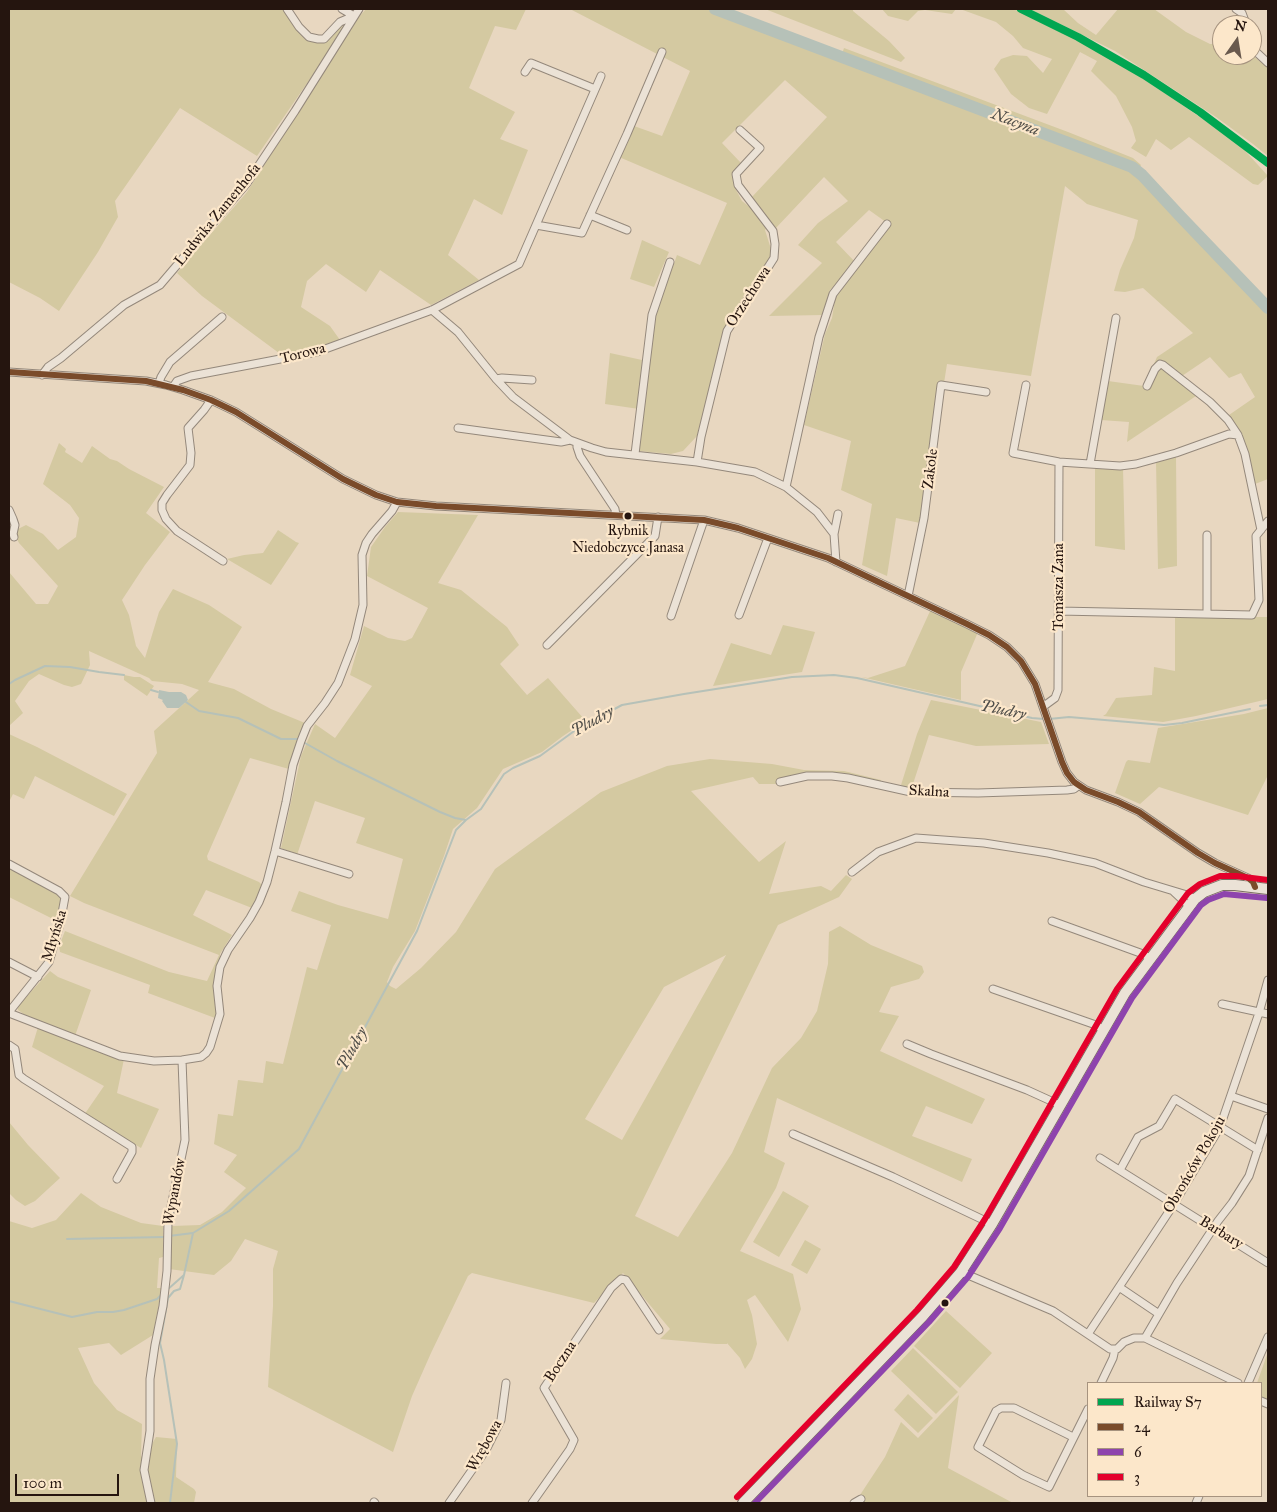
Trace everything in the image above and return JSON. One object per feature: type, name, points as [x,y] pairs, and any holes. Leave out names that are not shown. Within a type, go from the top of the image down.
[{"type":"street","name":"Ludwika Zamenhofa","points":[[287,9],[299,27],[309,37],[318,39],[324,39],[340,22],[354,16]]},
{"type":"street","points":[[342,9],[354,16]]},
{"type":"street","name":"Ludwika Zamenhofa","points":[[42,375],[48,367],[124,305],[160,285],[247,183],[359,9]]},
{"type":"street","points":[[536,225],[582,233],[662,52]]},
{"type":"street","points":[[524,72],[531,63],[595,89]]},
{"type":"street","points":[[601,76],[519,264],[432,310],[458,332],[513,397],[570,440],[598,450],[697,462],[755,472],[786,487],[817,512],[834,534]]},
{"type":"street","name":"Orzechowa","points":[[697,462],[726,331],[774,258],[775,244],[773,231],[738,185],[736,174],[760,148],[740,130]]},
{"type":"street","points":[[590,215],[627,230]]},
{"type":"street","points":[[786,487],[819,337],[833,294],[887,224]]},
{"type":"street","points":[[635,454],[652,315],[670,262]]},
{"type":"street","name":"Torowa","points":[[173,386],[178,381],[191,376],[317,352],[432,310]]},
{"type":"street","points":[[159,383],[170,362],[222,317]]},
{"type":"street","points":[[1090,464],[1116,318]]},
{"type":"street","points":[[1147,386],[1155,369],[1160,364],[1210,402],[1228,420],[1238,436],[1245,454],[1261,530]]},
{"type":"street","points":[[9,372],[159,383],[173,386],[210,400],[242,416],[343,480],[397,502],[436,506],[704,520],[730,525],[836,562],[983,632],[1007,647],[1028,671],[1038,689],[1067,773],[1078,786],[1136,810],[1198,853],[1248,878],[1253,882],[1254,887]]},
{"type":"street","points":[[496,379],[532,380]]},
{"type":"street","points":[[1026,385],[1013,453],[1059,462],[1120,466],[1136,464],[1176,453],[1229,434],[1238,436]]},
{"type":"street","name":"Zakole","points":[[908,596],[924,518],[940,386],[986,392]]},
{"type":"street","points":[[210,400],[188,428],[191,453],[190,464],[167,495],[162,504],[162,510],[166,519],[177,531],[224,561]]},
{"type":"street","points":[[458,428],[561,442],[570,440]]},
{"type":"street","points":[[577,443],[580,456],[615,509],[616,516]]},
{"type":"street","name":"Tomasza Zana","points":[[1045,709],[1055,698],[1058,690],[1059,462]]},
{"type":"street","points":[[9,1012],[120,1056],[154,1061],[182,1060],[201,1057],[208,1050],[220,1014],[217,986],[220,967],[228,950],[259,902],[267,882],[293,765],[301,741],[307,726],[326,703],[338,683],[355,639],[363,605],[362,555],[366,543],[397,502]]},
{"type":"street","points":[[9,510],[15,525],[14,538]]},
{"type":"street","points":[[836,562],[834,534],[838,514]]},
{"type":"street","points":[[546,645],[655,536],[658,517]]},
{"type":"street","points":[[671,616],[704,520]]},
{"type":"street","points":[[1059,611],[1252,615],[1259,600],[1256,536],[1268,522]]},
{"type":"street","points":[[1207,535],[1207,614]]},
{"type":"street","points":[[740,615],[768,538]]},
{"type":"street","name":"Skalna","points":[[780,782],[807,776],[832,776],[912,792],[978,793],[1067,790],[1078,786]]},
{"type":"street","points":[[852,872],[878,852],[916,838],[984,844],[1095,863],[1187,895],[1192,903]]},
{"type":"street","points":[[275,851],[349,874]]},
{"type":"street","name":"Młyńska","points":[[9,864],[58,891],[65,897],[60,924],[49,962],[9,1012]]},
{"type":"street","points":[[743,1503],[923,1316],[961,1272],[992,1224],[1125,993],[1192,903],[1204,892],[1217,886],[1231,884],[1268,889]]},
{"type":"street","points":[[1052,921],[1150,958]]},
{"type":"street","name":"Młyńska","points":[[9,962],[38,977]]},
{"type":"street","name":"Obrońców Pokoju","points":[[1088,1334],[1174,1204],[1220,1127],[1259,1013],[1268,980]]},
{"type":"street","points":[[993,989],[1103,1029]]},
{"type":"street","points":[[1222,1004],[1268,1014]]},
{"type":"street","points":[[908,1044],[1027,1090],[1060,1105]]},
{"type":"street","points":[[9,1045],[15,1049],[20,1075],[24,1080],[132,1148],[132,1152],[117,1179]]},
{"type":"street","name":"Wypandów","points":[[151,1503],[144,1470],[150,1431],[150,1379],[154,1345],[163,1306],[168,1221],[185,1140],[186,1123],[182,1060]]},
{"type":"street","points":[[1231,1096],[1268,1108]]},
{"type":"street","points":[[1120,1170],[1138,1137],[1159,1126],[1175,1099],[1258,1150]]},
{"type":"street","points":[[1145,1338],[1213,1228],[1249,1176],[1268,1118]]},
{"type":"street","points":[[793,1134],[893,1177],[992,1224]]},
{"type":"street","name":"Barbary","points":[[1100,1158],[1268,1263]]},
{"type":"street","points":[[961,1272],[1046,1307],[1107,1347],[1115,1349]]},
{"type":"street","name":"Boczna","points":[[532,1503],[570,1449],[574,1440],[544,1388],[611,1288],[621,1279],[626,1280],[659,1330]]},
{"type":"street","points":[[1119,1288],[1159,1314]]},
{"type":"street","points":[[1101,1382],[1113,1358],[1115,1349],[1128,1340],[1138,1337],[1145,1338],[1236,1382]]},
{"type":"street","points":[[1248,1382],[1268,1337]]},
{"type":"street","name":"Wrębowa","points":[[449,1503],[486,1450],[501,1420],[506,1383]]},
{"type":"street","points":[[1073,1438],[1014,1408],[1001,1408],[996,1411],[978,1447],[1049,1487],[1087,1414]]},
{"type":"street","points":[[854,1503],[861,1499]]},
{"type":"shaded area","points":[[9,9],[285,9],[306,39],[319,43],[345,22],[345,28],[257,156],[180,108],[115,201],[118,217],[98,252],[59,311],[40,298],[9,282]]},
{"type":"shaded area","points":[[366,9],[526,9],[516,30],[495,26],[469,88],[515,112],[500,139],[528,150],[502,215],[474,199],[448,255],[479,280],[431,305],[380,270],[366,292],[326,264],[307,281],[301,307],[330,326],[340,340],[283,356],[202,296],[177,273],[247,192],[358,18]]},
{"type":"shaded area","points":[[570,9],[708,9],[1130,169],[1149,186],[1268,314],[1268,479],[1255,484],[1239,431],[1229,415],[1255,397],[1241,373],[1229,378],[1210,357],[1179,378],[1196,396],[1127,442],[1129,422],[1101,420],[1108,381],[1144,386],[1157,357],[1193,333],[1143,288],[1125,292],[1114,291],[1120,270],[1134,238],[1138,220],[1087,204],[1065,186],[1031,376],[947,364],[944,383],[938,382],[920,523],[896,518],[887,576],[862,565],[872,504],[841,490],[851,441],[804,425],[825,334],[832,318],[836,294],[890,225],[869,210],[836,242],[856,263],[830,290],[823,315],[769,316],[822,263],[798,245],[818,223],[848,201],[824,177],[775,229],[751,198],[827,117],[785,80],[722,143],[741,163],[733,179],[736,190],[742,201],[756,212],[767,228],[765,230],[771,249],[771,258],[725,329],[697,436],[683,451],[671,454],[639,451],[649,356],[656,313],[677,255],[700,265],[727,203],[619,157],[634,126],[662,136],[690,71]]},
{"type":"shaded area","points":[[765,9],[853,9],[905,58],[901,62]]},
{"type":"shaded area","points":[[882,9],[956,9],[952,14],[925,10],[918,11],[908,21],[888,16]]},
{"type":"shaded area","points":[[960,9],[1015,9],[1081,42],[1140,76],[1239,144],[1268,176],[1258,185],[1253,184],[1189,137],[1171,150],[1156,139],[1146,157],[1131,148],[1136,141],[1132,127],[1116,96],[1091,71],[1097,61],[1080,52],[1047,114],[1029,108],[1011,94],[994,69],[1001,59],[1013,55],[1027,56],[1043,73],[1052,59],[1023,48],[1013,36],[996,22]]},
{"type":"shaded area","points":[[1030,9],[1063,9],[1078,23],[1096,35],[1118,9],[1154,9],[1186,32],[1212,44],[1212,65],[1262,65],[1262,63],[1268,68],[1268,156],[1216,117],[1115,51]]},
{"type":"shaded area","points":[[844,48],[1068,132],[1133,158],[1141,165],[1139,169],[1134,165],[842,54]]},
{"type":"shaded area","points":[[642,240],[669,252],[654,287],[630,279]]},
{"type":"shaded area","points":[[610,353],[642,360],[639,409],[605,404]]},
{"type":"shaded area","points":[[59,443],[66,449],[65,452],[82,463],[92,446],[110,459],[164,487],[146,513],[170,532],[122,600],[129,615],[136,646],[145,658],[159,612],[173,589],[209,605],[242,627],[208,682],[234,689],[271,709],[305,723],[289,769],[250,758],[207,856],[208,860],[259,882],[263,886],[252,908],[206,890],[193,915],[232,935],[220,954],[219,1012],[215,1018],[148,993],[150,985],[60,952],[59,946],[65,931],[169,972],[207,981],[219,955],[70,896],[157,753],[154,731],[199,690],[182,684],[152,681],[89,651],[90,665],[81,684],[72,687],[39,674],[29,681],[15,701],[23,713],[9,726],[9,572],[36,604],[48,604],[58,586],[19,543],[16,537],[16,530],[26,525],[43,534],[58,550],[76,537],[79,518],[70,505],[43,484]]},
{"type":"shaded area","points":[[1176,456],[1177,566],[1158,569],[1156,461]]},
{"type":"shaded area","points":[[1095,467],[1123,468],[1125,550],[1095,546]]},
{"type":"shaded area","points":[[398,512],[478,515],[438,583],[461,590],[507,627],[519,645],[500,664],[527,695],[548,678],[584,719],[581,724],[542,752],[503,769],[477,808],[453,829],[415,931],[393,967],[387,982],[390,986],[396,989],[421,968],[456,932],[495,869],[601,792],[667,766],[710,759],[772,764],[804,770],[844,771],[881,780],[881,783],[805,774],[777,780],[776,784],[759,784],[753,777],[691,791],[759,862],[786,841],[769,894],[821,886],[831,891],[846,875],[852,879],[839,897],[778,925],[635,1216],[678,1237],[732,1153],[772,1068],[801,1038],[817,1011],[828,964],[829,932],[840,926],[871,945],[922,966],[924,972],[919,979],[891,987],[879,1012],[899,1016],[880,1051],[985,1099],[972,1124],[926,1106],[912,1136],[972,1159],[962,1182],[777,1098],[764,1152],[785,1163],[776,1188],[740,1251],[793,1274],[801,1309],[788,1342],[755,1295],[747,1300],[752,1315],[757,1344],[752,1359],[745,1369],[740,1358],[727,1343],[716,1344],[660,1339],[670,1329],[623,1273],[594,1303],[472,1273],[468,1276],[412,1396],[393,1452],[268,1387],[273,1306],[273,1269],[278,1251],[245,1239],[231,1261],[214,1275],[169,1269],[170,1231],[172,1226],[200,1225],[222,1212],[246,1188],[224,1172],[237,1155],[214,1144],[218,1114],[233,1116],[238,1080],[263,1083],[266,1061],[283,1064],[307,967],[317,970],[331,925],[291,911],[299,891],[338,905],[388,919],[403,859],[356,843],[365,818],[315,801],[297,855],[281,848],[301,756],[315,724],[335,738],[372,686],[350,675],[364,626],[388,638],[405,641],[412,638],[428,608],[367,576],[371,547]],"holes":[[[726,955],[622,1140],[585,1119],[664,987]]]},
{"type":"shaded area","points":[[278,530],[299,543],[271,585],[227,559],[263,553]]},
{"type":"shaded area","points":[[931,609],[978,632],[961,672],[961,700],[861,677],[868,678],[905,666]]},
{"type":"shaded area","points":[[1175,617],[1268,617],[1268,699],[1163,722],[1103,716],[1116,698],[1152,695],[1154,667],[1175,671]]},
{"type":"shaded area","points":[[783,625],[815,632],[802,672],[713,686],[731,643],[771,655]]},
{"type":"shaded area","points":[[124,675],[140,677],[154,686],[147,696],[124,680]]},
{"type":"shaded area","points":[[159,690],[181,692],[186,695],[188,700],[179,708],[167,708],[163,700],[158,698]]},
{"type":"shaded area","points":[[931,700],[1041,722],[1049,744],[976,746],[929,735],[911,790],[901,785],[917,734]]},
{"type":"shaded area","points":[[1268,708],[1268,775],[1248,815],[1159,787],[1140,804],[1115,793],[1128,760],[1150,763],[1158,728],[1244,714]]},
{"type":"shaded area","points":[[9,734],[127,794],[114,816],[35,776],[24,799],[13,794],[9,802]]},
{"type":"shaded area","points":[[9,865],[59,895],[62,899],[59,922],[9,897]]},
{"type":"shaded area","points":[[50,971],[58,977],[91,990],[75,1036],[25,1015],[18,1010],[17,1007]]},
{"type":"shaded area","points":[[38,1027],[84,1046],[124,1059],[117,1093],[159,1109],[141,1148],[84,1115],[104,1086],[32,1047]]},
{"type":"shaded area","points":[[9,1122],[60,1178],[35,1201],[25,1206],[9,1193]]},
{"type":"shaded area","points":[[783,1191],[809,1206],[779,1257],[753,1242]]},
{"type":"shaded area","points":[[81,1193],[101,1207],[141,1223],[163,1226],[163,1257],[159,1258],[157,1288],[162,1288],[153,1335],[121,1355],[109,1343],[78,1348],[94,1383],[117,1410],[142,1424],[141,1456],[144,1459],[148,1503],[9,1503],[9,1221],[32,1228],[56,1220]]},
{"type":"shaded area","points":[[805,1240],[821,1249],[807,1274],[791,1265]]},
{"type":"shaded area","points":[[946,1311],[992,1353],[960,1388],[914,1346]]},
{"type":"shaded area","points":[[913,1348],[958,1392],[936,1414],[891,1371]]},
{"type":"shaded area","points":[[1268,1352],[1268,1402],[1262,1399],[1262,1382],[1257,1382]]},
{"type":"shaded area","points":[[908,1394],[933,1418],[918,1433],[894,1410]]},
{"type":"shaded area","points":[[959,1395],[948,1468],[1013,1503],[852,1503],[860,1495],[885,1457],[901,1422],[918,1438]]},
{"type":"shaded area","points":[[156,1437],[177,1439],[176,1477],[194,1489],[196,1492],[194,1503],[154,1503],[147,1470],[149,1449]]},
{"type":"waterway","name":"Nacyna","points":[[715,9],[1132,167],[1142,175],[1268,308]]},
{"type":"waterway","points":[[9,684],[45,666],[70,667],[124,675]]},
{"type":"waterway","name":"Pludry","points":[[169,1236],[193,1233],[229,1211],[299,1149],[417,931],[456,830],[481,809],[504,774],[540,756],[577,729],[622,705],[792,677],[834,675],[857,678],[1032,718],[1044,719]]},
{"type":"waterway","points":[[151,690],[158,692]]},
{"type":"waterway","points":[[186,702],[199,711],[238,718],[281,739],[298,739]]},
{"type":"waterway","name":"Pludry","points":[[1260,706],[1268,705]]},
{"type":"waterway","name":"Pludry","points":[[1049,719],[1069,717],[1164,725],[1250,709]]},
{"type":"waterway","points":[[305,743],[440,812],[466,820]]},
{"type":"waterway","points":[[167,1290],[184,1275],[193,1233]]},
{"type":"waterway","points":[[67,1239],[165,1237]]},
{"type":"waterway","points":[[170,1503],[177,1444],[160,1343],[168,1298],[174,1291],[180,1289],[184,1275]]},
{"type":"waterway","points":[[9,1301],[72,1317],[97,1312],[124,1310],[157,1299],[162,1294]]},
{"type":"rail line","name":"S7","points":[[1021,9],[1078,37],[1144,75],[1200,112],[1268,163]]},
{"type":"transit line","name":"24","points":[[9,372],[146,381],[183,390],[236,412],[343,479],[376,495],[397,502],[436,506],[704,520],[738,528],[828,558],[967,624],[1007,647],[1021,661],[1035,684],[1062,762],[1074,782],[1086,790],[1139,812],[1198,853],[1248,878],[1255,887]]},
{"type":"transit line","name":"3","points":[[737,1497],[917,1310],[954,1267],[985,1219],[1117,989],[1188,893],[1200,884],[1220,876],[1268,880]]},
{"type":"transit line","name":"6","points":[[755,1503],[929,1322],[968,1277],[1000,1228],[1132,998],[1201,905],[1224,894],[1267,898]]},
{"type":"place","name":"Rybnik Niedobczyce Janasa","points":[[628,516]]}]
